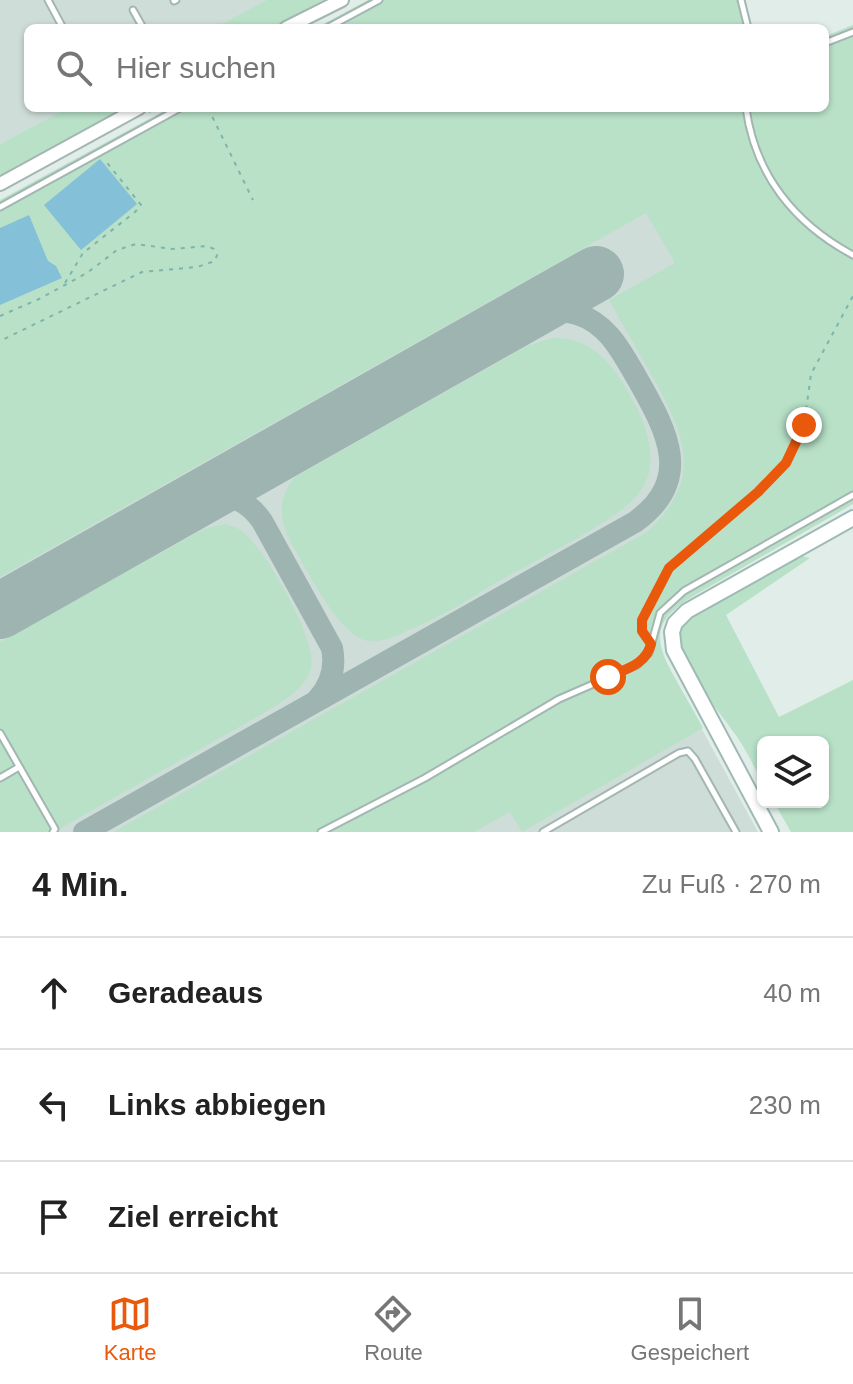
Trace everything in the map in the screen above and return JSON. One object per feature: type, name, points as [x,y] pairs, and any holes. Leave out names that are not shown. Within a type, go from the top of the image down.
[{"type":"main road","points":[[771,832],[687,678],[674,650],[672,632],[675,623],[687,611],[853,518]]},
{"type":"street","points":[[292,24],[329,0]]},
{"type":"street","points":[[293,24],[342,0]]},
{"type":"street","points":[[0,184],[132,112]]},
{"type":"lane","points":[[48,0],[61,24]]},
{"type":"lane","points":[[334,24],[379,0]]},
{"type":"lane","points":[[741,0],[747,24]]},
{"type":"lane","points":[[133,10],[141,24]]},
{"type":"lane","points":[[829,41],[853,32]]},
{"type":"lane","points":[[0,207],[173,112]]},
{"type":"lane","points":[[747,112],[753,141],[779,194],[812,229],[853,255]]},
{"type":"lane","points":[[321,832],[425,778],[559,699],[637,665],[649,653],[660,613],[684,591],[853,495]]},
{"type":"lane","points":[[0,733],[55,829],[53,832]]},
{"type":"lane","points":[[543,832],[679,753],[688,751],[736,832]]},
{"type":"lane","points":[[0,778],[19,767]]},
{"type":"path","points":[[210,112],[253,200]]},
{"type":"path","points":[[63,286],[83,253],[141,205],[98,153]]},
{"type":"path","points":[[0,316],[63,286],[117,250],[136,244],[172,249],[207,246],[214,249],[217,255],[215,261],[197,267],[142,272],[0,341]]},
{"type":"path","points":[[651,644],[642,631],[642,620],[669,568],[758,492],[786,463],[804,425],[811,374],[853,296]]},
{"type":"shaded area","points":[[0,0],[266,0],[221,24],[24,24],[24,112],[60,112],[0,144]]},
{"type":"shaded area","points":[[853,25],[853,499],[749,556],[662,615],[657,647],[758,832],[0,832],[0,201],[790,112],[829,112],[829,34]]},
{"type":"green space","points":[[266,0],[324,0],[284,24],[221,24]]},
{"type":"green space","points":[[368,0],[744,0],[751,24],[323,24]]},
{"type":"green space","points":[[853,25],[853,504],[695,595],[681,604],[664,622],[660,641],[663,652],[703,728],[522,832],[510,812],[474,832],[113,832],[647,532],[677,494],[684,457],[674,418],[609,300],[675,263],[646,213],[0,577],[0,200],[162,112],[829,112],[829,35]]},
{"type":"green space","points":[[60,112],[124,112],[0,179],[0,144]]},
{"type":"green space","points":[[552,338],[567,339],[593,349],[613,369],[629,393],[650,446],[650,468],[643,487],[612,517],[438,617],[384,640],[364,640],[354,635],[334,614],[290,541],[283,522],[282,504],[295,477],[527,346]]},
{"type":"green space","points":[[225,524],[240,530],[252,541],[288,596],[311,655],[311,668],[304,683],[269,710],[54,832],[0,832],[0,642],[204,529]]},
{"type":"green space","points":[[798,555],[810,558],[726,615],[779,717],[853,680],[853,832],[791,832],[777,808],[829,808],[829,736],[757,736],[757,772],[739,740],[695,678],[683,654],[681,631],[693,615]]},
{"type":"water","points":[[100,159],[137,204],[81,250],[44,205]]},
{"type":"water","points":[[29,215],[48,261],[56,266],[62,278],[0,305],[0,228]]},
{"type":"taxiway","points":[[84,832],[635,522],[654,506],[665,489],[670,471],[670,454],[658,417],[614,341],[598,325],[569,312],[547,311],[517,319]]},
{"type":"taxiway","points":[[185,506],[207,498],[227,497],[245,504],[262,521],[332,648],[331,676],[317,700]]},
{"type":"runway","points":[[0,611],[596,274]]},
{"type":"route","points":[[608,677],[637,665],[649,653],[651,644],[642,631],[642,620],[669,568],[758,492],[786,463],[804,425]]}]
